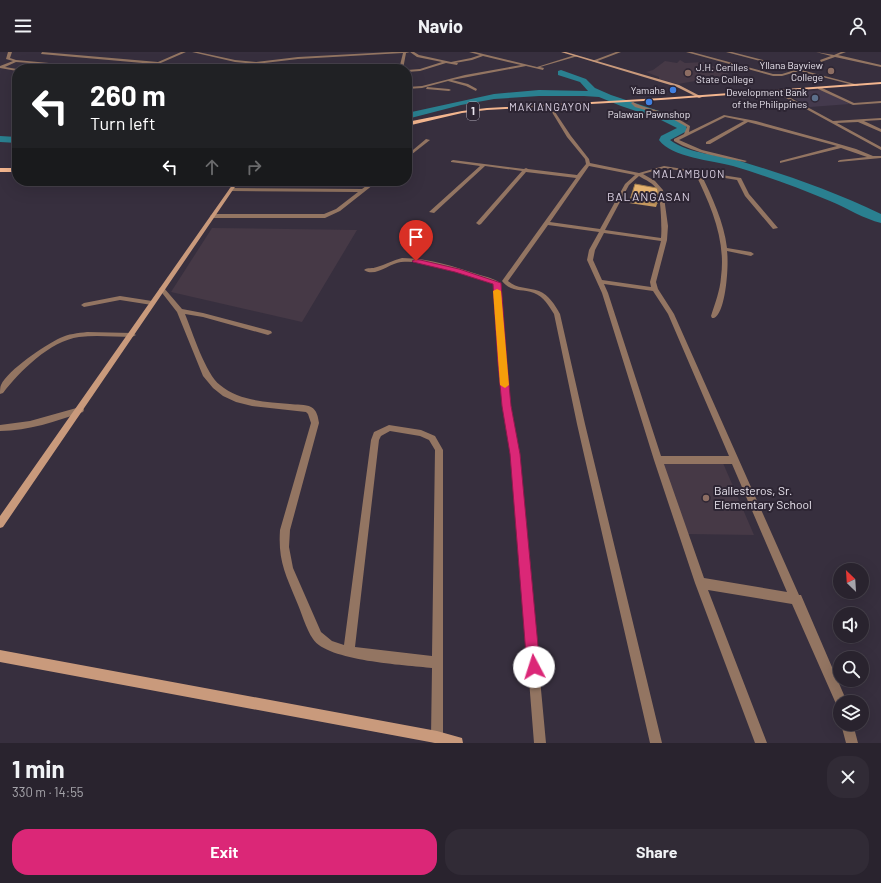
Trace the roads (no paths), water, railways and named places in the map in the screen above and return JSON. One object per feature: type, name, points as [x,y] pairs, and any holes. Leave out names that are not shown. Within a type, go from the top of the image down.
[{"type":"main road","name":"1","points":[[412,120],[460,110],[590,103],[695,93],[881,80]]},
{"type":"main road","name":"1","points":[[640,99],[648,100],[700,97],[881,83]]},
{"type":"main road","name":"1","points":[[412,123],[462,112],[494,108]]},
{"type":"main road","points":[[0,170],[12,170]]},
{"type":"street","points":[[10,52],[8,59],[52,64]]},
{"type":"street","points":[[42,53],[158,63],[184,52]]},
{"type":"street","points":[[194,52],[239,62],[256,63],[298,58],[408,52]]},
{"type":"street","points":[[296,52],[298,58]]},
{"type":"street","points":[[402,64],[405,52]]},
{"type":"street","points":[[412,52],[418,56],[457,64]]},
{"type":"street","points":[[471,52],[544,69]]},
{"type":"street","points":[[563,52],[678,86],[695,93],[700,97]]},
{"type":"street","points":[[594,61],[619,52]]},
{"type":"street","points":[[688,52],[716,58],[776,75],[801,70]]},
{"type":"street","points":[[818,52],[881,66]]},
{"type":"street","points":[[821,62],[844,52]]},
{"type":"street","points":[[728,54],[735,53],[857,85]]},
{"type":"street","points":[[412,71],[420,70],[446,62],[472,59],[483,55]]},
{"type":"street","points":[[538,68],[576,56]]},
{"type":"street","points":[[716,58],[722,57]]},
{"type":"street","points":[[12,69],[1,66],[16,61]]},
{"type":"street","points":[[422,87],[448,80],[526,65]]},
{"type":"street","points":[[448,80],[467,85],[476,90]]},
{"type":"street","points":[[412,88],[422,87],[449,90]]},
{"type":"street","points":[[819,88],[853,104],[881,102]]},
{"type":"street","points":[[776,91],[881,150]]},
{"type":"street","points":[[633,103],[636,106],[672,116],[682,122],[689,127],[686,135]]},
{"type":"street","points":[[540,743],[515,454],[502,363],[501,282],[546,223],[588,164],[588,159],[569,137],[550,105]]},
{"type":"street","points":[[745,161],[712,155],[684,146],[676,140],[723,116],[840,146],[873,158]]},
{"type":"street","points":[[833,122],[881,119]]},
{"type":"street","points":[[859,120],[881,131]]},
{"type":"street","points":[[708,143],[747,121]]},
{"type":"street","points":[[412,153],[428,140]]},
{"type":"street","points":[[782,162],[840,146]]},
{"type":"street","points":[[412,148],[418,148]]},
{"type":"street","points":[[840,162],[881,157]]},
{"type":"street","points":[[453,161],[526,169],[579,177]]},
{"type":"street","points":[[588,164],[639,174],[653,182],[660,190],[665,226],[664,240],[654,276],[654,289],[671,314],[734,460],[797,598],[838,695]]},
{"type":"street","points":[[432,212],[484,165]]},
{"type":"street","points":[[762,743],[700,583],[658,460],[605,293],[590,260],[590,256],[628,183],[639,174],[664,167],[739,179],[747,195],[775,228]]},
{"type":"street","points":[[479,223],[526,169]]},
{"type":"street","points":[[697,172],[712,203],[722,229],[725,249],[724,290],[714,316]]},
{"type":"street","points":[[0,524],[234,186]]},
{"type":"street","points":[[213,216],[325,216],[338,210],[369,186]]},
{"type":"street","points":[[231,190],[362,191]]},
{"type":"street","points":[[546,223],[664,240]]},
{"type":"street","points":[[725,249],[751,254]]},
{"type":"street","points":[[367,270],[377,270],[398,260],[407,260],[457,270],[501,282],[510,286],[544,294],[552,303],[557,314],[581,424],[656,743]]},
{"type":"street","points":[[600,282],[654,289]]},
{"type":"street","points":[[162,288],[180,311],[206,376],[212,386],[222,394],[234,399],[308,409],[312,412],[315,423],[285,530],[284,548],[288,568],[317,636],[328,646],[349,652],[437,663]]},
{"type":"street","points":[[84,305],[120,298],[152,303]]},
{"type":"street","points":[[180,311],[203,315],[268,333]]},
{"type":"street","points":[[0,391],[21,367],[66,338],[79,335],[132,335]]},
{"type":"street","points":[[0,428],[30,424],[80,410]]},
{"type":"street","points":[[349,652],[375,440],[377,434],[389,428],[421,433],[432,438],[439,450],[437,737]]},
{"type":"street","points":[[658,460],[734,460]]},
{"type":"street","points":[[700,583],[797,598]]},
{"type":"street","points":[[0,656],[437,737],[457,743]]},
{"type":"street","points":[[849,731],[852,743]]},
{"type":"waterway","points":[[561,73],[583,81],[590,86],[592,90],[612,99],[661,115],[675,122],[682,127],[682,131],[665,138],[664,140],[679,149],[731,162],[775,176],[829,196],[881,219]]},
{"type":"waterway","points":[[412,115],[470,101],[509,95],[554,93],[599,94]]},
{"type":"waterway","points":[[0,139],[12,140]]},
{"type":"place","name":"Yllana Bayview College","points":[[831,71]]},
{"type":"place","name":"J.H. Cerilles State College","points":[[688,73]]},
{"type":"place","name":"Yamaha","points":[[673,90]]},
{"type":"place","name":"Development Bank of the Philippines","points":[[815,98]]},
{"type":"place","name":"Palawan Pawnshop","points":[[649,102]]},
{"type":"place","name":"Ballesteros, Sr. Elementary School","points":[[706,498]]},
{"type":"district","name":"MAKIANGAYON","points":[[550,107]]},
{"type":"district","name":"MALAMBUON","points":[[689,174]]},
{"type":"district","name":"BALANGASAN","points":[[649,197]]}]
